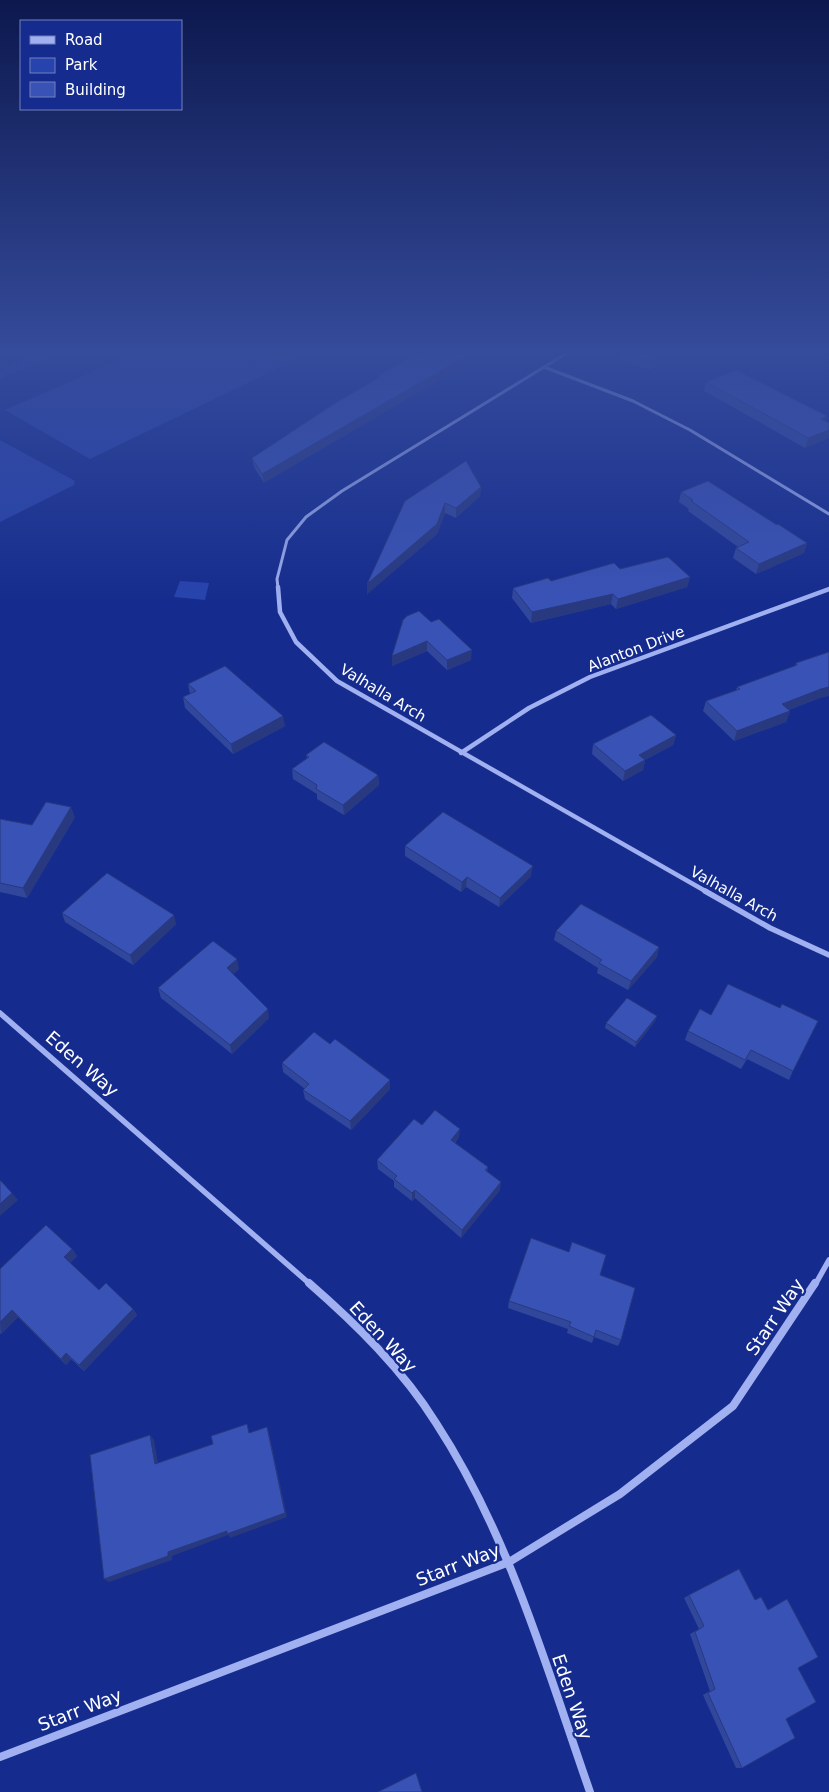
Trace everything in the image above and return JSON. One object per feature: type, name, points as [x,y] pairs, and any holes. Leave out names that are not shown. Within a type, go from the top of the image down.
[{"type":"street","name":"Valhalla Arch","points":[[431,437],[342,492],[306,517],[287,540],[277,579],[280,612],[296,642],[337,681],[770,928],[829,955]]},
{"type":"street","points":[[701,437],[829,514]]},
{"type":"street","name":"Alanton Drive","points":[[461,753],[529,708],[590,677],[829,589]]},
{"type":"street","name":"Eden Way","points":[[0,1012],[334,1306],[393,1366],[436,1422],[481,1500],[509,1562],[590,1792]]},
{"type":"street","name":"Starr Way","points":[[0,1757],[509,1562],[620,1494],[733,1406],[818,1281],[829,1260]]},
{"type":"green space","points":[[51,437],[136,437],[90,459]]},
{"type":"green space","points":[[0,440],[75,481],[74,485],[0,522]]},
{"type":"green space","points":[[180,581],[209,583],[205,600],[174,597]]},
{"type":"building","points":[[284,437],[327,437],[262,474],[252,458]]},
{"type":"building","points":[[466,461],[481,487],[456,508],[445,503],[437,524],[367,584],[405,501]]},
{"type":"building","points":[[708,481],[807,543],[759,564],[736,548],[749,542],[681,492]]},
{"type":"building","points":[[668,557],[690,577],[618,599],[613,594],[532,612],[513,588],[548,578],[551,581],[614,563],[620,569]]},
{"type":"building","points":[[419,611],[431,622],[439,619],[472,650],[447,660],[427,641],[392,656],[403,620],[407,616]]},
{"type":"building","points":[[829,652],[829,687],[782,704],[790,711],[737,731],[706,701],[740,689],[737,687],[797,665],[796,663]]},
{"type":"building","points":[[225,666],[283,716],[231,744],[183,697],[196,691],[188,684]]},
{"type":"building","points":[[651,715],[676,735],[639,755],[645,760],[625,771],[593,744]]},
{"type":"building","points":[[324,742],[378,775],[343,805],[316,789],[317,785],[292,769],[309,757],[306,755]]},
{"type":"building","points":[[46,802],[71,807],[23,888],[0,883],[0,819],[32,825]]},
{"type":"building","points":[[443,812],[533,866],[500,898],[467,877],[462,882],[405,846]]},
{"type":"building","points":[[107,873],[174,915],[130,955],[62,913]]},
{"type":"building","points":[[581,904],[659,947],[631,981],[599,963],[602,960],[556,931]]},
{"type":"building","points":[[213,941],[237,959],[227,968],[268,1009],[230,1045],[158,988]]},
{"type":"building","points":[[728,984],[780,1008],[782,1004],[818,1021],[793,1071],[751,1050],[745,1060],[688,1031],[700,1009],[711,1015]]},
{"type":"building","points":[[627,998],[657,1016],[636,1042],[606,1023]]},
{"type":"building","points":[[314,1032],[330,1044],[335,1039],[390,1080],[350,1121],[303,1090],[309,1084],[282,1063]]},
{"type":"building","points":[[435,1110],[460,1129],[451,1140],[488,1167],[485,1170],[501,1182],[462,1230],[415,1190],[412,1193],[394,1179],[397,1176],[377,1160],[414,1119],[422,1125]]},
{"type":"building","points":[[0,1180],[12,1193],[0,1204]]},
{"type":"building","points":[[46,1225],[72,1249],[64,1257],[99,1290],[106,1283],[133,1309],[79,1365],[66,1353],[61,1359],[12,1310],[0,1322],[0,1269]]},
{"type":"building","points":[[531,1238],[569,1252],[572,1242],[606,1255],[600,1275],[635,1288],[621,1340],[596,1330],[594,1337],[569,1326],[571,1322],[509,1301]]},
{"type":"building","points":[[247,1424],[249,1433],[267,1427],[285,1513],[227,1534],[227,1531],[168,1552],[168,1556],[104,1579],[90,1455],[150,1435],[155,1464],[213,1444],[211,1436]]},
{"type":"building","points":[[739,1569],[755,1600],[761,1597],[768,1610],[787,1599],[818,1657],[798,1668],[816,1702],[786,1719],[795,1738],[742,1768],[708,1693],[715,1689],[695,1632],[704,1626],[689,1595]]},
{"type":"building","points":[[416,1773],[422,1792],[378,1792]]}]
